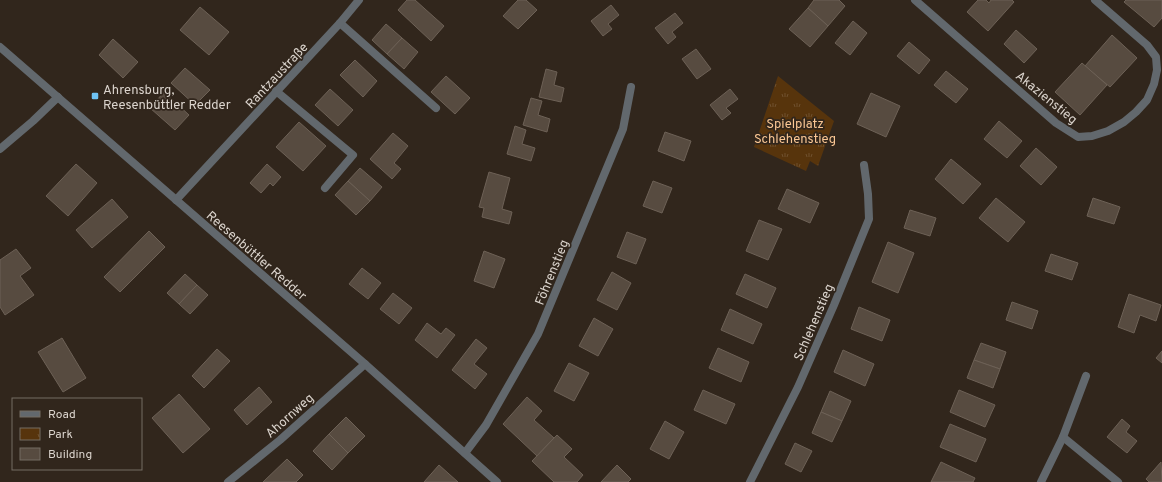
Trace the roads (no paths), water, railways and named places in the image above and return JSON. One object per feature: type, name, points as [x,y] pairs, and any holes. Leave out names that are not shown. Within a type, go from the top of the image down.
[{"type":"street","name":"Rantzaustraße","points":[[176,200],[340,24],[359,0]]},
{"type":"street","name":"Akazienstieg","points":[[915,0],[1056,123],[1078,137],[1092,136],[1108,131],[1124,122],[1136,112],[1147,100],[1154,84],[1157,70],[1156,57],[1147,45],[1095,0]]},
{"type":"street","points":[[340,24],[436,108]]},
{"type":"street","name":"Reesenbüttler Redder","points":[[0,47],[497,482]]},
{"type":"street","name":"Föhrenstieg","points":[[465,453],[486,425],[538,334],[623,129],[631,87]]},
{"type":"street","points":[[276,92],[353,155],[325,188]]},
{"type":"street","points":[[0,149],[58,97]]},
{"type":"street","name":"Schlehenstieg","points":[[750,482],[798,387],[834,305],[869,219],[869,201],[864,165]]},
{"type":"street","name":"Ahornweg","points":[[228,482],[280,440],[364,364]]},
{"type":"street","points":[[1041,482],[1063,437],[1086,376]]},
{"type":"street","points":[[1063,437],[1118,482]]},
{"type":"place","name":"Ahrensburg, Reesenbüttler Redder","points":[[95,96]]},
{"type":"park label","name":"Spielplatz Schlehenstieg","points":[[795,130]]}]
